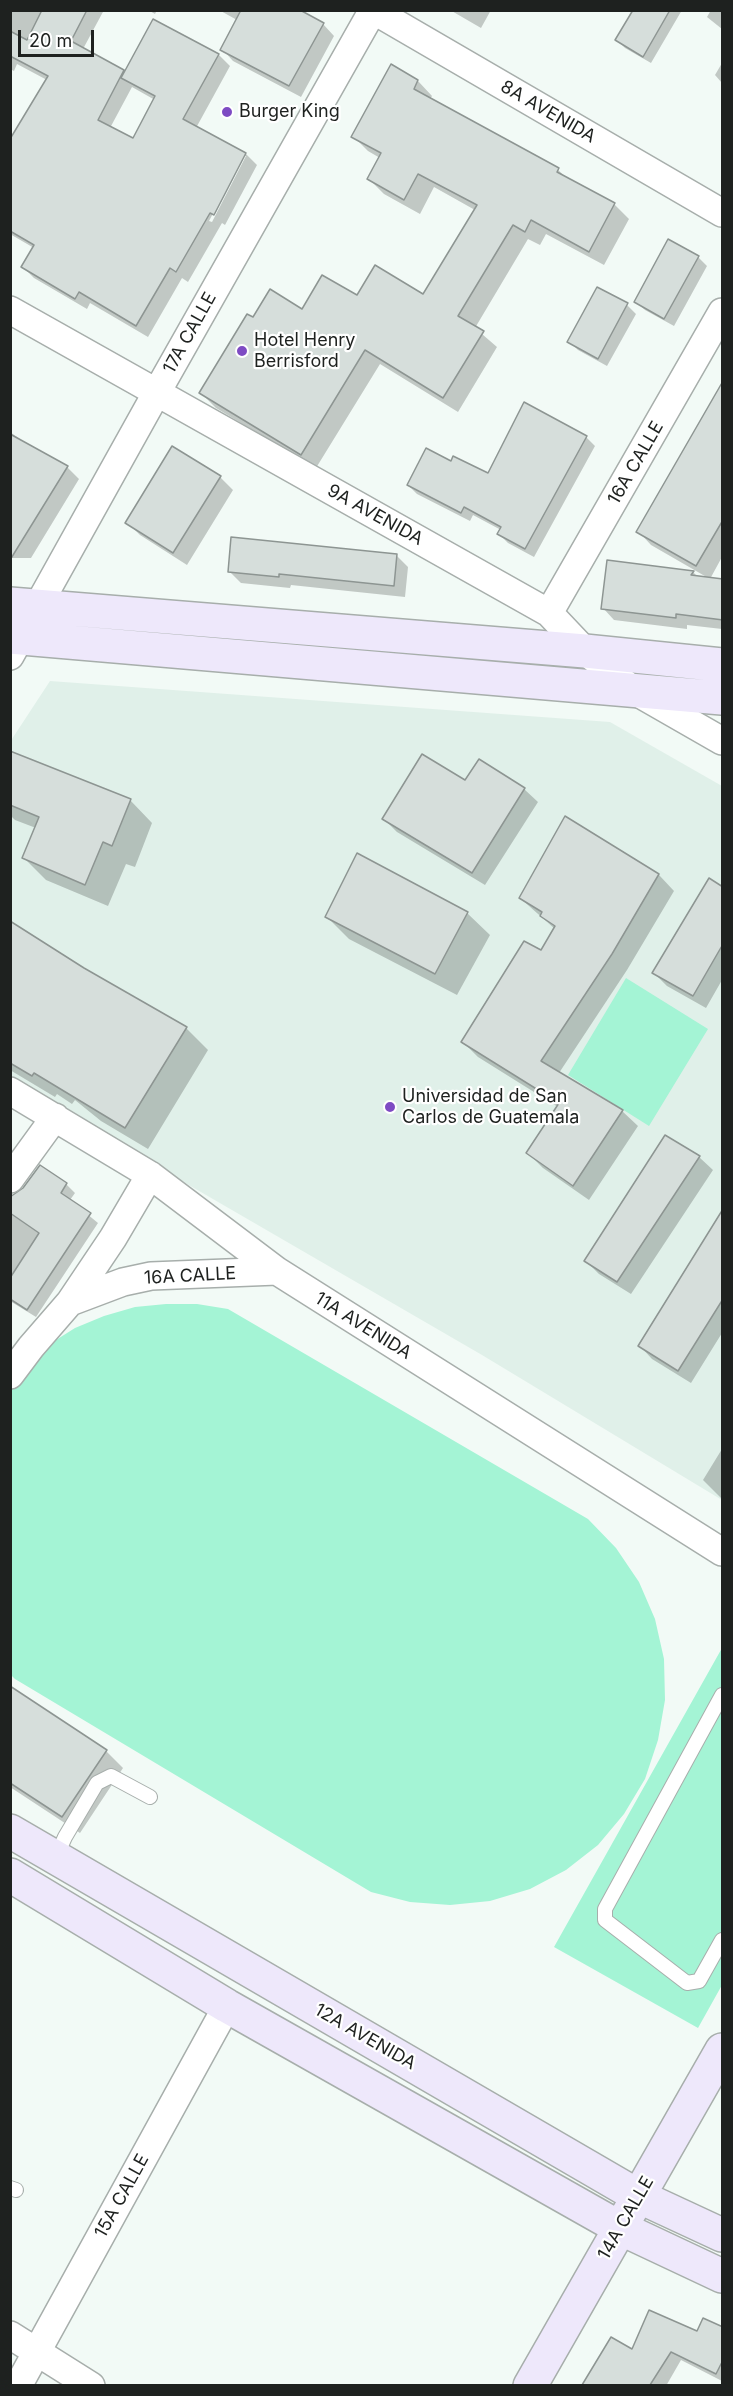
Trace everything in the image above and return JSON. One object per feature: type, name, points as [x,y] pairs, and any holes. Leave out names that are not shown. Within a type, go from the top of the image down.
[{"type":"main road","points":[[25,605],[585,651],[723,665]]},
{"type":"main road","points":[[14,644],[723,698]]},
{"type":"main road","name":"12A AVENIDA","points":[[10,1831],[638,2196],[723,2235]]},
{"type":"main road","points":[[10,1875],[227,2006],[620,2228],[723,2276]]},
{"type":"main road","name":"14A CALLE","points":[[530,2385],[723,2050]]},
{"type":"street","name":"8A AVENIDA","points":[[373,10],[723,213]]},
{"type":"street","name":"17A CALLE","points":[[14,644],[25,605],[157,392],[373,10]]},
{"type":"street","name":"9A AVENIDA","points":[[10,310],[549,613],[585,651],[633,690],[723,741]]},
{"type":"street","name":"16A CALLE","points":[[549,613],[723,312]]},
{"type":"street","name":"11A AVENIDA","points":[[10,1091],[150,1175],[277,1271],[723,1552]]},
{"type":"street","points":[[10,1179],[55,1117]]},
{"type":"street","name":"16A CALLE","points":[[10,1375],[70,1302],[113,1238],[150,1175]]},
{"type":"street","name":"16A CALLE","points":[[70,1302],[123,1282],[151,1276],[277,1271]]},
{"type":"street","name":"15A CALLE","points":[[18,2385],[227,2006]]},
{"type":"street","points":[[10,2335],[91,2385]]},
{"type":"lane","points":[[723,1695],[605,1909],[605,1920],[687,1983],[699,1981],[723,1940]]},
{"type":"lane","points":[[56,1857],[64,1837],[97,1783],[111,1776],[150,1797]]},
{"type":"shaded area","name":"Universidad de San Carlos de Guatemala","points":[[50,681],[610,722],[722,786],[722,1500],[482,1355],[106,1137],[11,1077],[10,742]]},
{"type":"green space","points":[[626,978],[708,1029],[649,1126],[568,1075]]},
{"type":"green space","points":[[197,1304],[228,1309],[588,1519],[616,1548],[639,1582],[655,1619],[664,1659],[665,1700],[658,1740],[645,1779],[624,1814],[598,1845],[566,1870],[530,1889],[490,1901],[450,1905],[410,1902],[371,1892],[10,1674],[10,1380],[48,1345],[75,1328],[135,1307]]},
{"type":"green space","points":[[722,1648],[722,1985],[698,2028],[554,1947]]},
{"type":"building","points":[[42,10],[87,10],[71,41],[124,70],[98,120],[133,138],[155,96],[121,78],[153,19],[219,54],[183,119],[246,153],[214,215],[210,213],[176,272],[170,268],[136,326],[79,292],[75,299],[21,267],[34,245],[10,231],[10,139],[48,76],[10,56],[10,31],[27,40]]},
{"type":"building","points":[[241,10],[300,10],[324,23],[289,86],[220,50]]},
{"type":"building","points":[[633,10],[670,10],[643,57],[615,40]]},
{"type":"building","points":[[391,64],[418,80],[414,89],[559,168],[557,172],[615,203],[589,252],[531,220],[525,232],[513,225],[458,316],[484,331],[443,398],[365,350],[301,455],[199,393],[247,314],[253,317],[270,289],[302,309],[322,275],[357,295],[375,265],[423,294],[477,205],[418,174],[404,200],[367,179],[381,153],[351,137]]},
{"type":"building","points":[[668,239],[699,256],[664,319],[634,302]]},
{"type":"building","points":[[597,287],[628,303],[598,359],[567,342]]},
{"type":"building","points":[[723,381],[723,520],[696,566],[636,532]]},
{"type":"building","points":[[524,402],[587,436],[525,549],[497,534],[501,527],[464,507],[461,513],[407,485],[426,448],[451,461],[453,456],[488,473]]},
{"type":"building","points":[[10,434],[68,466],[10,560]]},
{"type":"building","points":[[172,446],[221,476],[173,553],[125,523]]},
{"type":"building","points":[[231,537],[397,554],[394,586],[279,574],[279,577],[228,572]]},
{"type":"building","points":[[607,560],[694,571],[691,575],[723,579],[723,620],[676,614],[676,618],[601,609]]},
{"type":"building","points":[[10,751],[131,799],[112,846],[103,842],[85,885],[22,858],[39,817],[10,805]]},
{"type":"building","points":[[422,754],[465,780],[479,759],[525,788],[472,873],[382,819]]},
{"type":"building","points":[[565,816],[659,874],[612,954],[541,1061],[623,1110],[573,1186],[526,1153],[559,1103],[461,1042],[524,941],[541,950],[555,926],[540,916],[542,912],[519,898]]},
{"type":"building","points":[[357,853],[468,912],[435,974],[325,917]]},
{"type":"building","points":[[709,878],[723,887],[723,944],[693,996],[652,973]]},
{"type":"building","points":[[10,921],[84,968],[187,1027],[125,1128],[34,1073],[32,1076],[10,1063]]},
{"type":"building","points":[[665,1135],[700,1156],[617,1282],[584,1261]]},
{"type":"building","points":[[40,1165],[67,1183],[61,1193],[91,1213],[27,1310],[10,1299],[10,1278],[39,1233],[10,1213],[10,1197],[23,1188]]},
{"type":"building","points":[[723,1209],[723,1299],[678,1371],[638,1346]]},
{"type":"building","points":[[10,1686],[107,1750],[62,1817],[10,1783]]},
{"type":"building","points":[[649,2310],[697,2331],[703,2318],[723,2327],[723,2360],[716,2374],[671,2352],[650,2385],[582,2385],[611,2337],[632,2349]]},
{"type":"place","name":"Burger King","points":[[227,112]]},
{"type":"place","name":"Hotel Henry Berrisford","points":[[242,351]]},
{"type":"place","name":"Universidad de San Carlos de Guatemala","points":[[390,1107]]}]
